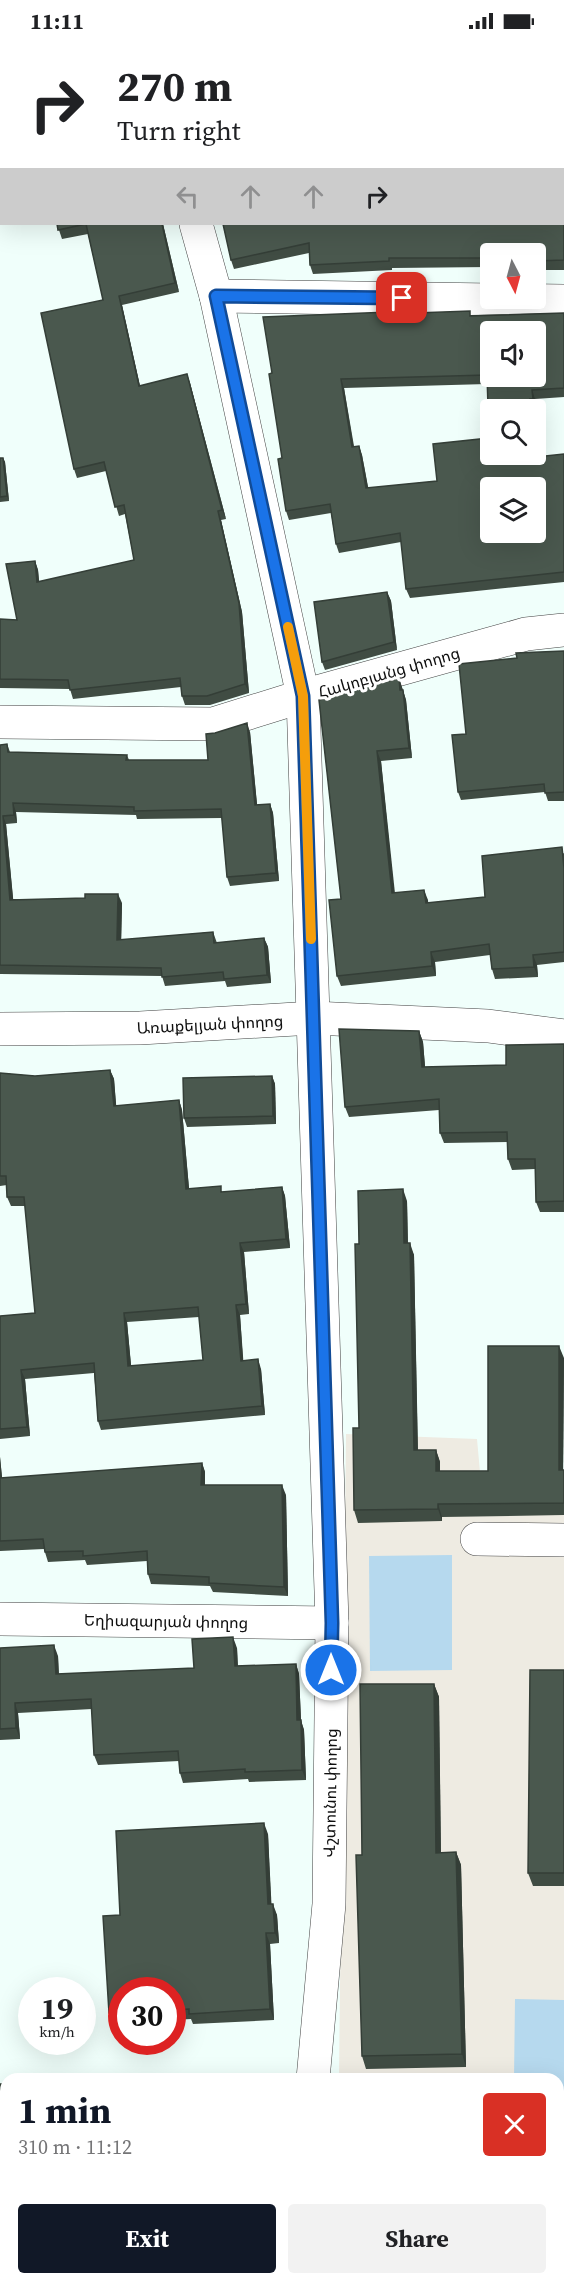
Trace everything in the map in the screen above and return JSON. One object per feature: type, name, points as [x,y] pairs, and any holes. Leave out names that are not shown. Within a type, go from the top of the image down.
[{"type":"street","name":"Վշտունու փողոց","points":[[196,225],[216,296],[303,696],[332,1623],[329,1904],[314,2073]]},
{"type":"street","points":[[216,296],[564,301]]},
{"type":"street","name":"Հակոբյանց փողոց","points":[[0,722],[213,724],[303,696],[526,634],[564,630]]},
{"type":"street","name":"Առաքելյան փողոց","points":[[0,1029],[140,1028],[313,1018],[480,1025],[564,1036]]},
{"type":"street","points":[[477,1539],[564,1540]]},
{"type":"street","name":"Եղիազարյան փողոց","points":[[0,1619],[332,1623]]},
{"type":"shaded area","points":[[346,1434],[477,1439],[480,1472],[564,1471],[564,2073],[339,2073]]},
{"type":"shaded area","points":[[452,1555],[452,1670],[370,1671],[369,1556]]},
{"type":"shaded area","points":[[515,1999],[564,2000],[564,2073],[514,2073]]},
{"type":"building","points":[[57,225],[81,225],[58,230]]},
{"type":"building","points":[[86,225],[162,225],[175,283],[119,296],[139,386],[187,374],[222,510],[218,511],[239,603],[245,684],[207,696],[182,696],[180,678],[70,690],[68,680],[0,679],[0,619],[17,620],[6,564],[35,561],[37,582],[134,560],[124,505],[115,507],[104,462],[74,469],[41,313],[103,300]]},
{"type":"building","points":[[223,225],[564,225],[564,260],[546,261],[546,243],[480,243],[480,258],[389,258],[389,261],[310,265],[309,243],[231,260]]},
{"type":"building","points":[[415,311],[415,313],[470,311],[470,316],[564,313],[564,388],[532,390],[533,399],[488,399],[487,387],[546,387],[546,321],[480,321],[480,375],[341,379],[352,447],[359,446],[366,488],[437,481],[433,444],[480,439],[480,465],[546,465],[546,456],[564,454],[564,572],[406,589],[400,533],[336,544],[330,504],[286,511],[278,459],[282,458],[269,374],[272,373],[263,317]]},
{"type":"building","points":[[0,458],[3,458],[7,496],[0,497]]},
{"type":"building","points":[[387,592],[394,642],[322,662],[314,602]]},
{"type":"building","points":[[564,651],[564,792],[545,793],[544,784],[458,792],[452,735],[466,734],[459,664],[517,658],[516,653]]},
{"type":"building","points":[[399,678],[400,690],[403,690],[409,748],[377,751],[392,893],[424,890],[426,903],[485,897],[482,856],[562,847],[564,952],[533,955],[534,967],[492,969],[489,944],[431,952],[432,966],[337,976],[329,900],[341,899],[319,700]]},
{"type":"building","points":[[247,723],[255,805],[270,804],[276,873],[227,877],[221,809],[134,811],[134,807],[13,803],[14,815],[3,816],[10,900],[85,898],[85,894],[118,894],[117,940],[213,932],[214,943],[264,938],[267,975],[224,979],[223,972],[162,977],[161,968],[0,965],[0,745],[7,744],[8,752],[127,755],[126,760],[208,760],[206,734]]},
{"type":"building","points":[[339,1029],[419,1031],[422,1067],[506,1065],[506,1045],[564,1044],[564,1201],[536,1202],[535,1159],[508,1159],[507,1132],[440,1133],[439,1099],[345,1107]]},
{"type":"building","points":[[110,1070],[114,1106],[179,1100],[186,1189],[221,1186],[221,1192],[282,1187],[286,1239],[240,1243],[246,1304],[236,1305],[241,1361],[258,1359],[262,1406],[98,1421],[94,1363],[21,1370],[27,1427],[0,1429],[0,1316],[35,1313],[24,1197],[7,1197],[6,1176],[0,1176],[0,1073],[35,1076]],"holes":[[[198,1307],[203,1360],[128,1366],[124,1313]]]},
{"type":"building","points":[[272,1076],[273,1116],[184,1118],[183,1078]]},
{"type":"building","points":[[403,1189],[404,1243],[410,1243],[414,1450],[436,1450],[436,1471],[488,1471],[488,1346],[559,1346],[559,1470],[564,1470],[564,1503],[438,1504],[438,1509],[354,1510],[353,1428],[359,1428],[355,1244],[359,1244],[358,1191]]},
{"type":"building","points":[[202,1463],[201,1485],[282,1485],[284,1587],[209,1583],[209,1577],[148,1574],[147,1551],[83,1556],[83,1551],[45,1552],[43,1539],[0,1541],[0,1478]]},
{"type":"building","points":[[233,1637],[235,1666],[296,1664],[297,1720],[301,1720],[302,1770],[245,1772],[245,1769],[180,1773],[178,1751],[94,1755],[91,1699],[15,1703],[16,1728],[0,1729],[0,1648],[54,1645],[56,1674],[194,1668],[192,1639]]},
{"type":"building","points":[[530,1670],[564,1670],[564,1873],[528,1873]]},
{"type":"building","points":[[360,1684],[434,1684],[436,1853],[456,1852],[462,2054],[362,2056],[356,1855],[362,1855]]},
{"type":"building","points":[[264,1823],[268,1904],[273,1904],[275,1933],[266,1933],[270,2009],[189,2014],[189,2009],[186,2009],[186,1977],[108,1977],[108,1997],[103,1916],[120,1915],[116,1831]]},
{"type":"slow traffic","points":[[288,627],[303,696],[311,939]]},
{"type":"route","points":[[331,1670],[332,1623],[303,696],[216,296],[402,298]]}]
